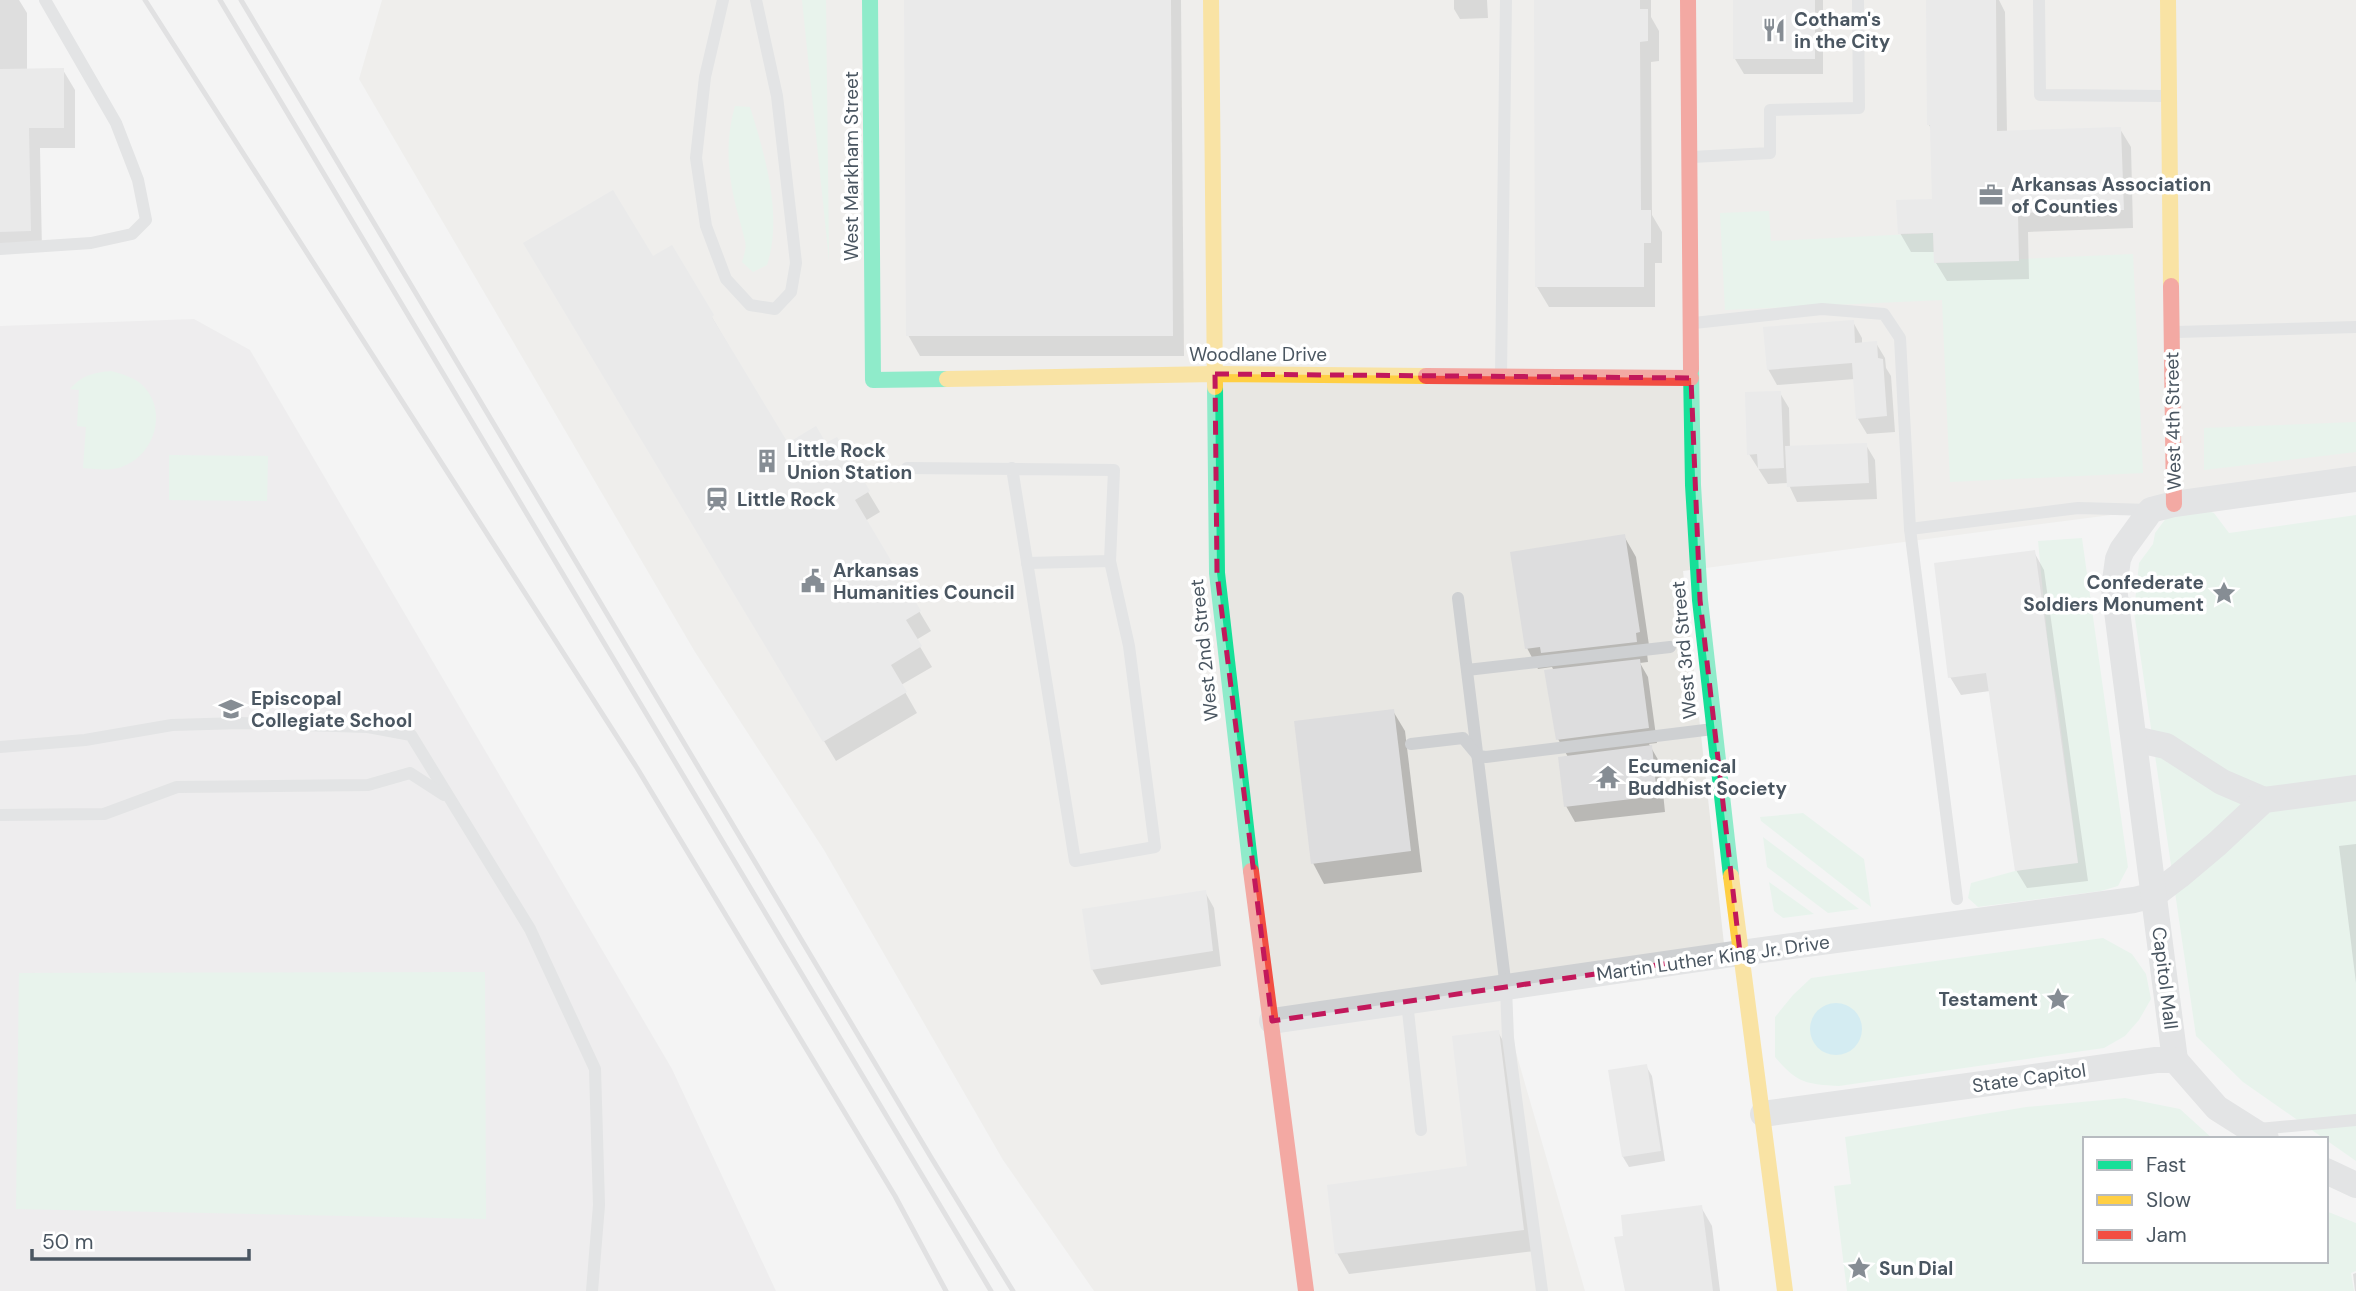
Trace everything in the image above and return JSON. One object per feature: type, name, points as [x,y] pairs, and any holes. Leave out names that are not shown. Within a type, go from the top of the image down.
[{"type":"street","name":"West Markham Street","points":[[870,0],[872,332]]},
{"type":"street","name":"West 2nd Street","points":[[1211,0],[1217,573],[1237,760],[1306,1291]]},
{"type":"street","name":"West 3rd Street","points":[[1688,0],[1693,485],[1700,600],[1740,953],[1785,1291]]},
{"type":"street","name":"West 4th Street","points":[[2154,895],[2114,588],[2122,550],[2162,507],[2172,332],[2168,0]]},
{"type":"street","name":"Woodlane Drive","points":[[872,332],[873,380],[1215,374],[1691,378]]},
{"type":"street","points":[[2162,507],[2356,479]]},
{"type":"street","points":[[2134,739],[2166,746],[2221,782],[2264,800],[2356,788]]},
{"type":"street","points":[[2154,895],[2217,845],[2264,800]]},
{"type":"street","name":"Martin Luther King Jr. Drive","points":[[1272,1021],[1740,953],[2134,900],[2154,895]]},
{"type":"street","name":"Capitol Mall","points":[[2154,895],[2175,1060]]},
{"type":"street","name":"State Capitol","points":[[1763,1114],[2156,1060],[2175,1060]]},
{"type":"street","points":[[2175,1060],[2217,1108],[2259,1134]]},
{"type":"street","points":[[2328,1172],[2356,1185]]},
{"type":"lane","points":[[0,249],[91,243],[132,234],[146,220],[138,180],[116,123],[45,0]]},
{"type":"lane","points":[[723,0],[705,77],[695,158],[706,226],[726,279],[750,305],[775,309],[791,292],[796,263],[778,96],[756,0]]},
{"type":"lane","points":[[1501,376],[1506,0]]},
{"type":"lane","points":[[1689,158],[1770,153],[1770,110],[1859,108],[1858,0]]},
{"type":"lane","points":[[2039,0],[2040,95],[2169,96]]},
{"type":"lane","points":[[1690,324],[1822,309],[1884,314],[1900,338],[1910,529],[1957,899]]},
{"type":"lane","points":[[2172,332],[2356,327]]},
{"type":"lane","points":[[907,468],[1012,468],[1114,470],[1110,561],[1129,646],[1156,847],[1075,862],[1012,468]]},
{"type":"lane","points":[[1910,529],[2078,508],[2162,507]]},
{"type":"lane","points":[[1027,563],[1110,561]]},
{"type":"lane","points":[[1458,597],[1506,988],[1508,1038],[1542,1291]]},
{"type":"lane","points":[[1467,670],[1670,647]]},
{"type":"lane","points":[[0,747],[85,740],[172,725],[241,723],[368,727],[411,735],[530,929],[595,1069],[599,1205],[592,1291]]},
{"type":"lane","points":[[1411,744],[1463,738],[1478,756],[1486,757],[1713,729]]},
{"type":"lane","points":[[0,816],[104,814],[177,787],[368,785],[410,773],[447,797]]},
{"type":"lane","points":[[1407,1002],[1421,1130]]},
{"type":"lane","points":[[2259,1134],[2356,1120]]},
{"type":"highlighted area","points":[[1215,374],[1691,378],[1700,600],[1740,953],[1272,1021],[1217,573]]},
{"type":"shaded area","points":[[382,0],[2356,0],[2356,483],[1683,571],[1724,944],[1495,980],[1585,1291],[1094,1291],[1003,1160],[824,850],[695,652],[359,79]]},
{"type":"shaded area","name":"Episcopal Collegiate School","points":[[194,319],[250,350],[672,1069],[776,1291],[0,1291],[0,326]]},
{"type":"green space","points":[[802,0],[826,0],[829,260]]},
{"type":"green space","points":[[735,106],[750,107],[766,165],[773,206],[767,265],[753,272],[742,262],[746,243],[733,195],[729,167],[729,137]]},
{"type":"green space","points":[[1769,211],[1771,241],[1933,233],[1934,263],[2133,254],[2143,473],[1950,482],[1942,300],[1725,310],[1720,213]]},
{"type":"green space","points":[[111,371],[134,379],[145,388],[155,409],[154,431],[144,451],[126,465],[110,469],[83,468],[86,427],[77,426],[79,390],[70,389],[88,376]]},
{"type":"green space","points":[[2356,422],[2356,452],[2204,470],[2204,428]]},
{"type":"green space","points":[[169,455],[268,456],[267,501],[169,500]]},
{"type":"green space","points":[[2196,507],[2214,513],[2229,533],[2356,515],[2356,1161],[2328,1141],[2328,1137],[2322,1137],[2243,1082],[2196,1036],[2134,612],[2139,563],[2167,517]]},
{"type":"green space","points":[[2082,538],[2128,867],[2118,886],[2101,891],[1978,907],[1968,898],[1971,883],[2015,871],[2078,862],[2057,699],[2050,665],[2038,541]]},
{"type":"green space","points":[[1803,813],[1864,859],[1871,907],[1761,821],[1760,817]]},
{"type":"green space","points":[[1763,837],[1859,909],[1828,913],[1767,867]]},
{"type":"green space","points":[[1769,882],[1814,914],[1783,918],[1774,911]]},
{"type":"green space","points":[[2103,938],[2132,954],[2146,974],[2151,999],[2139,1020],[2125,1036],[2104,1048],[1839,1086],[1802,1080],[1775,1057],[1775,1017],[1811,978]]},
{"type":"green space","points":[[485,972],[486,1219],[16,1209],[19,973]]},
{"type":"green space","points":[[2125,1098],[2180,1109],[2211,1137],[2083,1137],[2083,1263],[2328,1263],[2328,1212],[2356,1223],[2356,1271],[2351,1273],[2354,1291],[1847,1291],[1834,1186],[1851,1184],[1845,1137],[2026,1107]]},
{"type":"water","points":[[1836,1003],[1855,1010],[1862,1029],[1855,1048],[1836,1055],[1817,1048],[1810,1029],[1817,1010]]},
{"type":"building","points":[[904,0],[1171,0],[1173,336],[906,336]]},
{"type":"building","points":[[1534,0],[1640,0],[1640,9],[1648,9],[1648,41],[1640,42],[1641,210],[1651,210],[1651,243],[1644,243],[1644,287],[1535,287]]},
{"type":"building","name":"Cotham's in the City","points":[[1733,0],[1815,0],[1815,59],[1733,59]]},
{"type":"building","points":[[1926,0],[1996,0],[1997,131],[2121,127],[2124,210],[2018,213],[2019,261],[1934,263],[1933,233],[1898,234],[1896,200],[1932,199],[1930,125],[1927,125]]},
{"type":"building","points":[[64,68],[64,128],[29,128],[31,231],[0,232],[0,69]]},
{"type":"building","name":"Little Rock Union Station","points":[[613,190],[653,256],[672,245],[788,443],[816,426],[826,443],[837,437],[870,491],[855,500],[921,611],[906,620],[922,646],[891,665],[907,692],[823,742],[523,243]]},
{"type":"building","points":[[1854,320],[1855,343],[1877,341],[1878,358],[1883,359],[1887,416],[1856,419],[1852,363],[1767,370],[1763,327]]},
{"type":"building","points":[[1781,391],[1784,468],[1758,469],[1757,454],[1747,455],[1745,392]]},
{"type":"building","points":[[1867,443],[1869,483],[1787,487],[1785,446]]},
{"type":"building","points":[[1625,534],[1640,632],[1636,633],[1637,642],[1541,653],[1540,647],[1525,649],[1510,552]]},
{"type":"building","points":[[2035,550],[2078,863],[2015,871],[1986,673],[1948,678],[1934,563]]},
{"type":"building","points":[[1640,659],[1649,728],[1556,740],[1544,670]]},
{"type":"building","points":[[1394,709],[1411,851],[1311,864],[1294,721]]},
{"type":"building","name":"Ecumenical Buddhist Society","points":[[1652,745],[1657,796],[1564,807],[1558,757]]},
{"type":"building","points":[[1206,890],[1213,951],[1091,970],[1082,909]]},
{"type":"building","points":[[1499,1030],[1524,1230],[1335,1254],[1327,1185],[1467,1166],[1452,1036]]},
{"type":"building","points":[[1647,1064],[1661,1151],[1622,1157],[1608,1070]]},
{"type":"building","points":[[1702,1205],[1713,1291],[1625,1291],[1614,1237],[1623,1236],[1621,1215]]},
{"type":"railway","points":[[145,0],[637,768],[895,1196],[946,1291]]},
{"type":"railway","points":[[220,0],[991,1291]]},
{"type":"railway","points":[[241,0],[1013,1291]]},
{"type":"traffic: fast","points":[[870,0],[873,380],[947,379]]},
{"type":"traffic: fast","points":[[1691,369],[1693,485],[1700,600],[1731,876]]},
{"type":"traffic: fast","points":[[1215,387],[1217,573],[1251,871]]},
{"type":"traffic: slow","points":[[1211,0],[1215,387]]},
{"type":"traffic: slow","points":[[2168,0],[2171,286]]},
{"type":"traffic: slow","points":[[947,379],[1215,374],[1426,376]]},
{"type":"traffic: slow","points":[[1731,876],[1785,1291]]},
{"type":"traffic: jam","points":[[1688,0],[1691,369]]},
{"type":"traffic: jam","points":[[2171,286],[2174,504]]},
{"type":"traffic: jam","points":[[1426,376],[1691,378]]},
{"type":"traffic: jam","points":[[1251,871],[1306,1291]]},
{"type":"place","name":"Cotham's in the City","points":[[1774,30]]},
{"type":"place","name":"Arkansas Association of Counties","points":[[1991,195]]},
{"type":"place","name":"Little Rock Union Station","points":[[767,461]]},
{"type":"place","name":"Little Rock","points":[[717,499]]},
{"type":"place","name":"Arkansas Humanities Council","points":[[813,581]]},
{"type":"place","name":"Confederate Soldiers Monument","points":[[2224,593]]},
{"type":"place","name":"Episcopal Collegiate School","points":[[231,709]]},
{"type":"place","name":"Ecumenical Buddhist Society","points":[[1608,777]]},
{"type":"place","name":"Testament","points":[[2058,999]]},
{"type":"place","name":"Sun Dial","points":[[1859,1268]]}]
